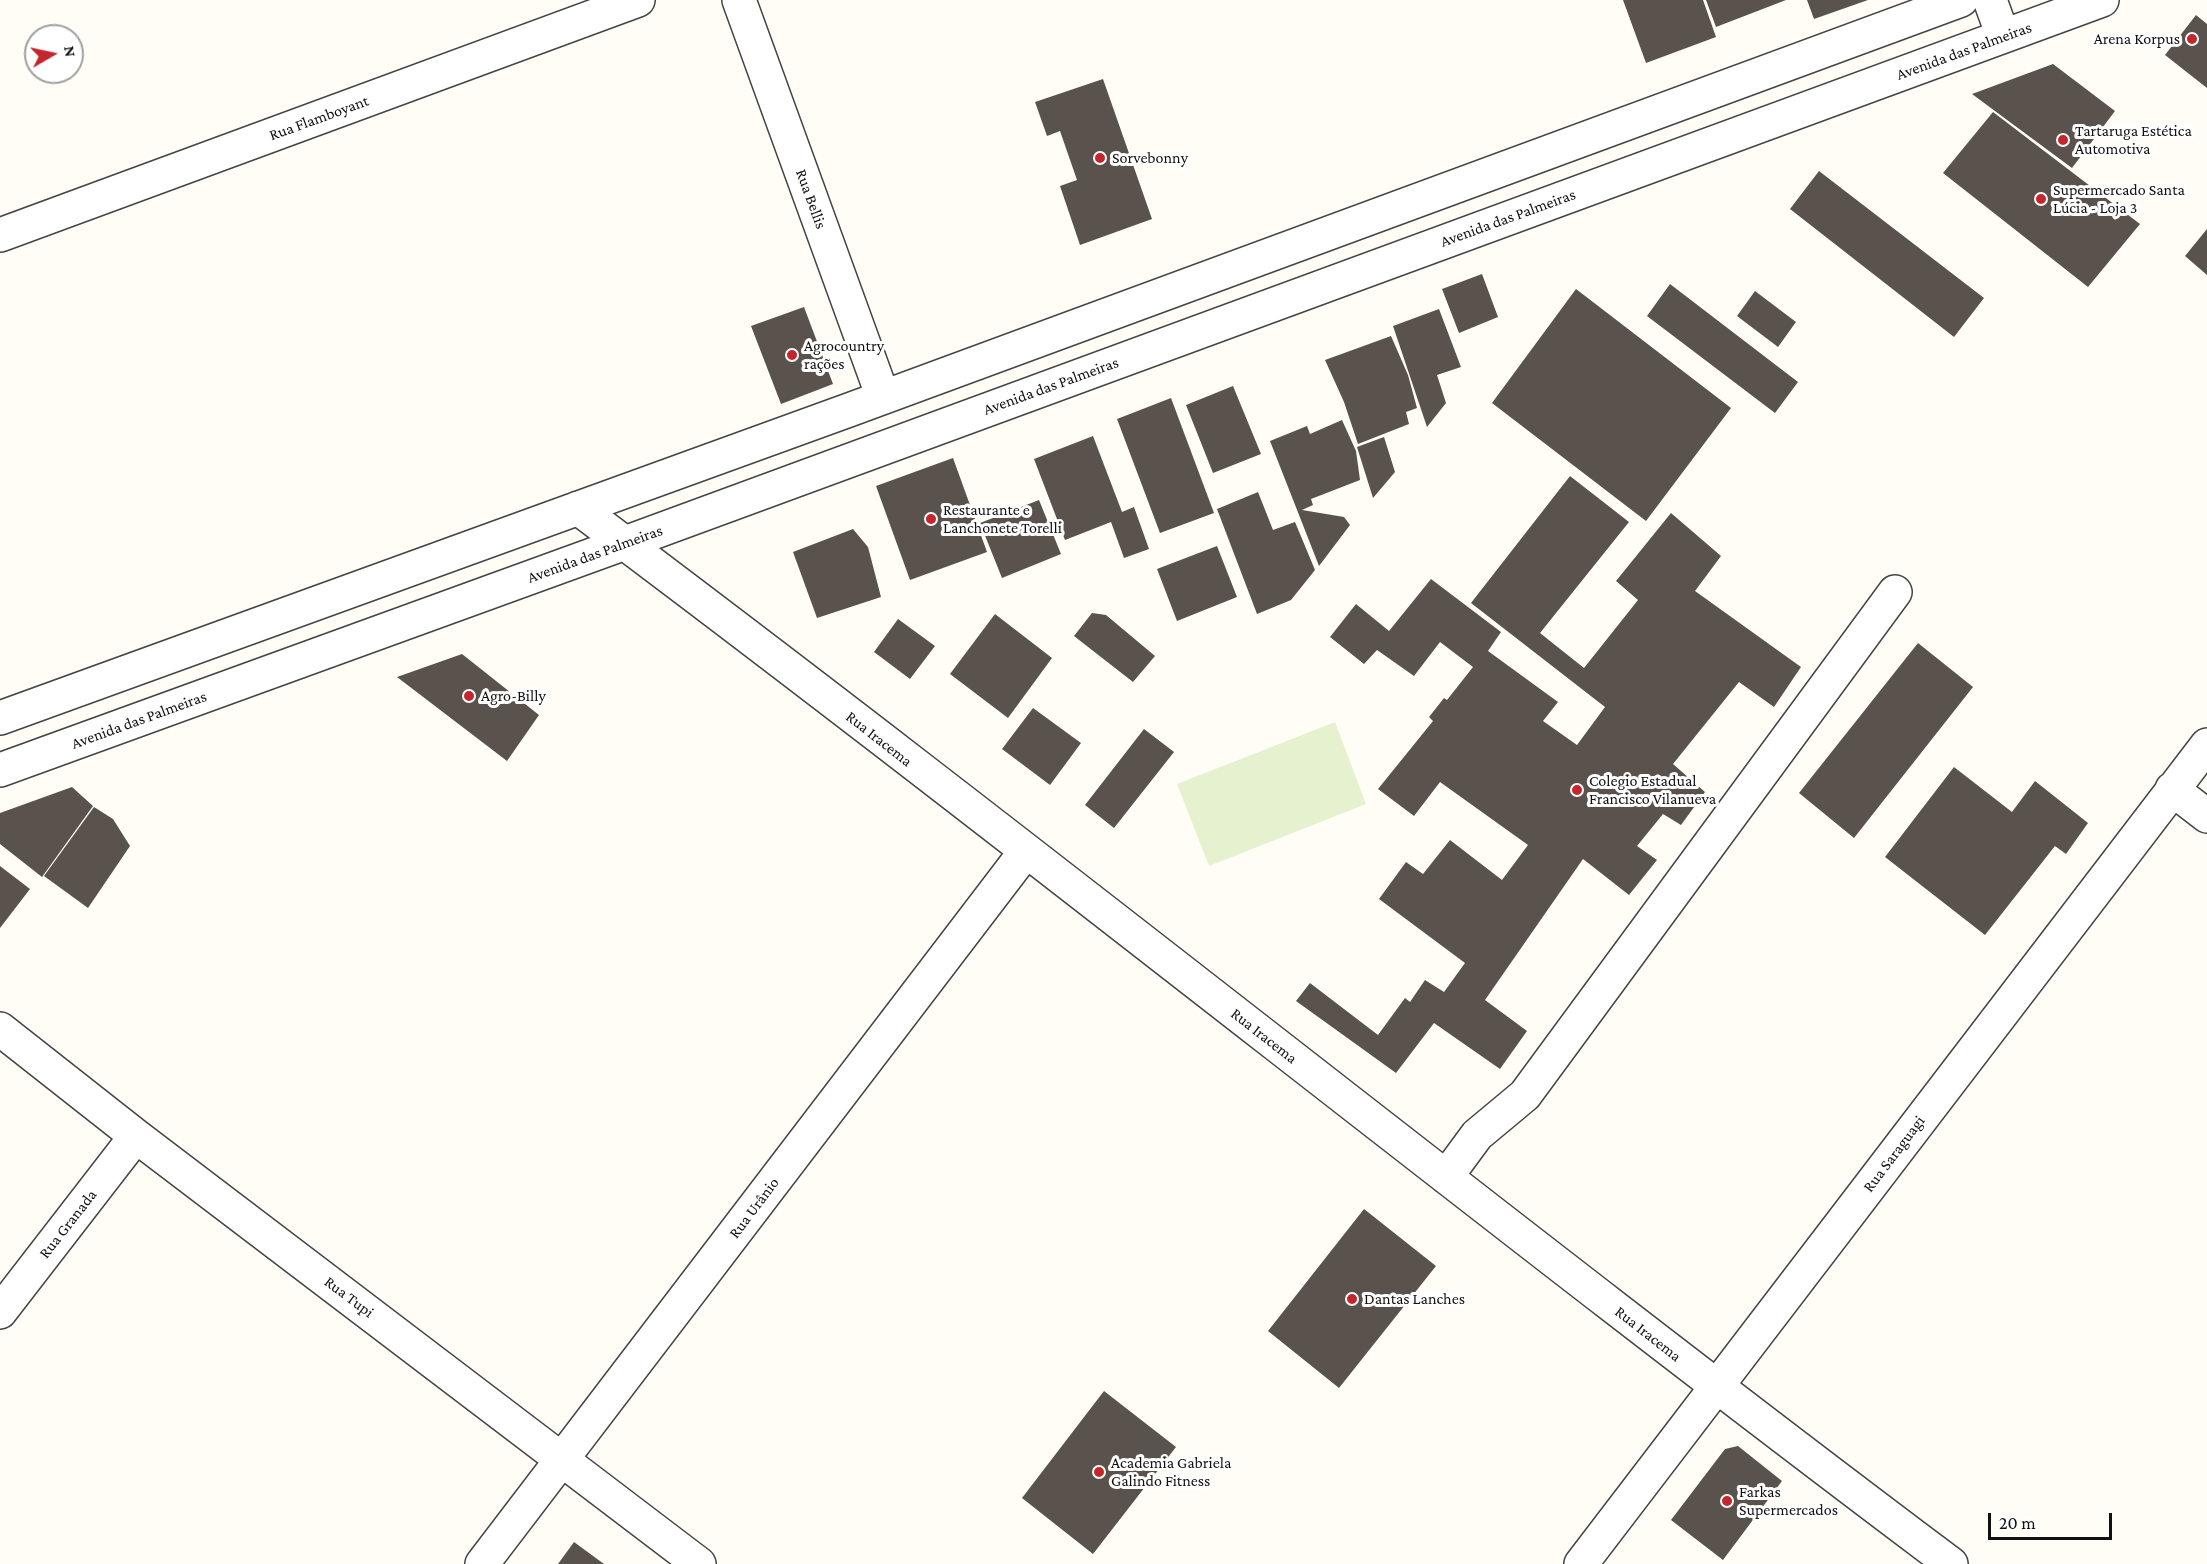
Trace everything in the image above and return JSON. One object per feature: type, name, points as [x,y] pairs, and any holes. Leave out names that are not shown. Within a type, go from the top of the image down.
[{"type":"street","name":"Rua Flamboyant","points":[[0,235],[638,0]]},
{"type":"street","name":"Rua Bellis","points":[[739,0],[883,397]]},
{"type":"street","points":[[1990,0],[2003,36]]},
{"type":"street","name":"Avenida das Palmeiras","points":[[0,770],[625,543],[2102,0]]},
{"type":"street","points":[[0,717],[849,410],[1956,1],[1971,48]]},
{"type":"street","points":[[849,410],[866,454]]},
{"type":"street","name":"Rua Iracema","points":[[578,508],[1026,851],[1716,1387],[1951,1564]]},
{"type":"street","points":[[1446,1176],[1477,1136],[1525,1095],[1895,592]]},
{"type":"street","name":"Rua Saraguagi","points":[[1581,1564],[2207,745]]},
{"type":"street","points":[[2172,789],[2207,816]]},
{"type":"street","name":"Rua Urânio","points":[[482,1564],[1026,851]]},
{"type":"street","name":"Rua Tupi","points":[[0,1029],[136,1136],[699,1564]]},
{"type":"street","name":"Rua Granada","points":[[0,1312],[136,1136]]},
{"type":"green space","points":[[1335,722],[1366,804],[1209,866],[1177,784]]},
{"type":"building","points":[[1623,0],[1703,0],[1716,37],[1646,63]]},
{"type":"building","points":[[1706,0],[1786,0],[1716,27]]},
{"type":"building","points":[[1807,0],[1868,0],[1814,19]]},
{"type":"building","name":"Arena Korpus","points":[[2196,15],[2207,24],[2207,88],[2165,55]]},
{"type":"building","name":"Tartaruga Estética Automotiva","points":[[2053,64],[2115,111],[2072,168],[1972,94]]},
{"type":"building","name":"Sorvebonny","points":[[1103,79],[1152,219],[1080,245],[1060,186],[1077,180],[1060,131],[1047,136],[1035,102]]},
{"type":"building","name":"Supermercado Santa Lúcia - Loja 3","points":[[1993,112],[2140,224],[2088,287],[1943,173]]},
{"type":"building","points":[[1819,171],[1984,298],[1954,337],[1790,209]]},
{"type":"building","points":[[2207,229],[2207,275],[2185,256]]},
{"type":"building","points":[[1482,274],[1498,317],[1459,333],[1442,289]]},
{"type":"building","points":[[1670,284],[1798,382],[1775,413],[1647,316]]},
{"type":"building","points":[[1576,289],[1731,408],[1646,521],[1492,403]]},
{"type":"building","points":[[1755,291],[1796,322],[1778,347],[1737,316]]},
{"type":"building","name":"Agrocountry rações","points":[[804,307],[833,384],[781,404],[751,326]]},
{"type":"building","points":[[1439,309],[1461,367],[1437,375],[1446,403],[1427,427],[1393,326]]},
{"type":"building","points":[[1391,336],[1408,375],[1417,408],[1406,412],[1409,424],[1358,444],[1344,402],[1325,360]]},
{"type":"building","points":[[1233,386],[1261,454],[1213,473],[1186,405]]},
{"type":"building","points":[[1171,398],[1214,513],[1160,533],[1117,419]]},
{"type":"building","points":[[1342,420],[1356,451],[1360,480],[1311,499],[1313,505],[1302,510],[1344,517],[1350,525],[1319,566],[1270,441],[1307,426],[1310,434]]},
{"type":"building","points":[[1093,436],[1122,512],[1134,507],[1149,549],[1124,558],[1111,522],[1065,540],[1034,459]]},
{"type":"building","points":[[1384,437],[1395,472],[1373,498],[1357,447]]},
{"type":"building","name":"Restaurante e Lanchonete Torelli","points":[[953,458],[987,552],[910,580],[876,486]]},
{"type":"building","name":"Colegio Estadual Francisco Vilanueva","points":[[1570,476],[1629,522],[1540,633],[1584,668],[1638,600],[1616,581],[1671,513],[1721,556],[1695,591],[1801,667],[1774,707],[1739,682],[1673,764],[1705,792],[1681,825],[1663,814],[1637,846],[1657,860],[1629,895],[1583,859],[1485,1000],[1527,1031],[1500,1069],[1434,1023],[1396,1073],[1296,1001],[1310,983],[1378,1035],[1405,998],[1410,1002],[1425,980],[1444,992],[1465,963],[1379,899],[1406,862],[1423,874],[1450,840],[1502,880],[1528,845],[1440,782],[1414,816],[1378,789],[1433,721],[1429,717],[1444,698],[1447,700],[1473,667],[1440,642],[1414,676],[1377,650],[1364,664],[1330,637],[1356,604],[1389,631],[1431,579],[1501,632],[1488,651],[1558,702],[1543,721],[1577,745],[1605,707],[1471,603]]},
{"type":"building","points":[[1258,492],[1273,530],[1295,522],[1315,570],[1291,600],[1257,614],[1217,509]]},
{"type":"building","points":[[1039,500],[1061,554],[1002,578],[980,523]]},
{"type":"building","points":[[853,529],[868,547],[881,597],[817,618],[793,552]]},
{"type":"building","points":[[1217,546],[1237,597],[1177,621],[1157,569]]},
{"type":"building","points":[[1092,613],[1106,615],[1155,656],[1133,682],[1074,636]]},
{"type":"building","points":[[995,614],[1052,658],[1008,718],[950,674]]},
{"type":"building","points":[[898,619],[935,646],[910,679],[874,652]]},
{"type":"building","points":[[1918,643],[1973,687],[1854,838],[1799,793]]},
{"type":"building","name":"Agro-Billy","points":[[462,654],[539,715],[507,761],[397,677]]},
{"type":"building","points":[[1033,708],[1081,743],[1050,785],[1002,749]]},
{"type":"building","points":[[1144,729],[1174,752],[1114,828],[1085,805]]},
{"type":"building","points":[[1954,767],[2012,812],[2035,781],[2088,823],[2066,854],[2055,846],[1985,935],[1885,857]]},
{"type":"building","points":[[72,787],[93,806],[42,877],[0,844],[0,813]]},
{"type":"building","points":[[94,807],[113,819],[130,846],[88,908],[44,876]]},
{"type":"building","points":[[0,866],[30,889],[0,928]]},
{"type":"building","name":"Dantas Lanches","points":[[1364,1209],[1436,1266],[1339,1388],[1268,1331]]},
{"type":"building","name":"Academia Gabriela Galindo Fitness","points":[[1104,1391],[1176,1447],[1093,1554],[1022,1498]]},
{"type":"building","name":"Farkas Supermercados","points":[[1738,1446],[1782,1481],[1723,1560],[1671,1520],[1725,1449]]},
{"type":"building","points":[[574,1542],[604,1564],[558,1564]]},
{"type":"place","name":"Arena Korpus","points":[[2192,39]]},
{"type":"place","name":"Tartaruga Estética Automotiva","points":[[2063,140]]},
{"type":"place","name":"Sorvebonny","points":[[1100,158]]},
{"type":"place","name":"Supermercado Santa Lúcia - Loja 3","points":[[2041,199]]},
{"type":"place","name":"Agrocountry rações","points":[[792,355]]},
{"type":"place","name":"Restaurante e Lanchonete Torelli","points":[[931,519]]},
{"type":"place","name":"Agro-Billy","points":[[469,696]]},
{"type":"place","name":"Colegio Estadual Francisco Vilanueva","points":[[1577,790]]},
{"type":"place","name":"Dantas Lanches","points":[[1352,1299]]},
{"type":"place","name":"Academia Gabriela Galindo Fitness","points":[[1099,1472]]},
{"type":"place","name":"Farkas Supermercados","points":[[1727,1501]]}]
